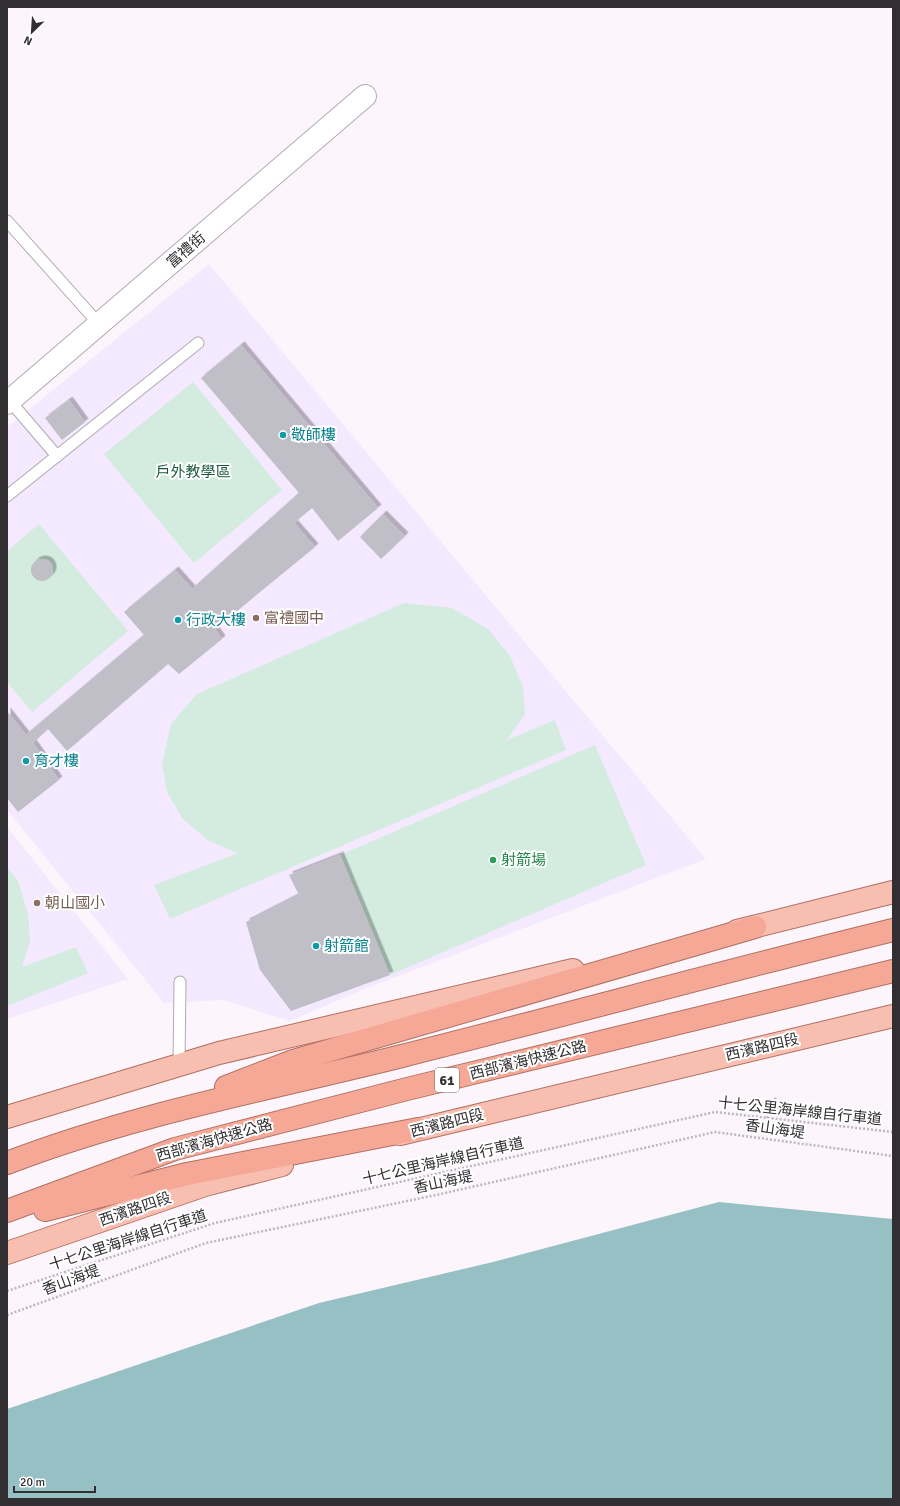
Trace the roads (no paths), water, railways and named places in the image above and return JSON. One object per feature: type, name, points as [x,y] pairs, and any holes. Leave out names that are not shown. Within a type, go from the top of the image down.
[{"type":"highway","points":[[146,1118],[293,1061],[754,927]]},
{"type":"highway","name":"61","points":[[7,1163],[146,1118],[401,1056],[893,930]]},
{"type":"highway","name":"西部濱海快速公路","points":[[7,1211],[175,1148],[407,1089],[893,971]]},
{"type":"highway","points":[[7,1220],[187,1174],[418,1129]]},
{"type":"main road","points":[[7,1117],[219,1053],[754,927],[893,892]]},
{"type":"main road","name":"西濱路四段","points":[[7,1254],[205,1185],[418,1129],[893,1016]]},
{"type":"street","name":"富禮街","points":[[8,402],[365,96]]},
{"type":"lane","points":[[7,220],[100,324]]},
{"type":"lane","points":[[7,496],[198,343]]},
{"type":"lane","points":[[8,402],[56,456]]},
{"type":"lane","points":[[179,1065],[180,982]]},
{"type":"water","points":[[719,1202],[893,1219],[893,1499],[7,1499],[7,1409],[319,1303],[493,1262]]},
{"type":"place","name":"敬師樓","points":[[283,435]]},
{"type":"place","name":"富禮國中","points":[[256,618]]},
{"type":"place","name":"行政大樓","points":[[178,620]]},
{"type":"place","name":"育才樓","points":[[26,761]]},
{"type":"place","name":"射箭場","points":[[493,860]]},
{"type":"place","name":"朝山國小","points":[[37,903]]},
{"type":"place","name":"射箭館","points":[[316,946]]},
{"type":"park label","name":"戶外教學區","points":[[193,472]]}]
